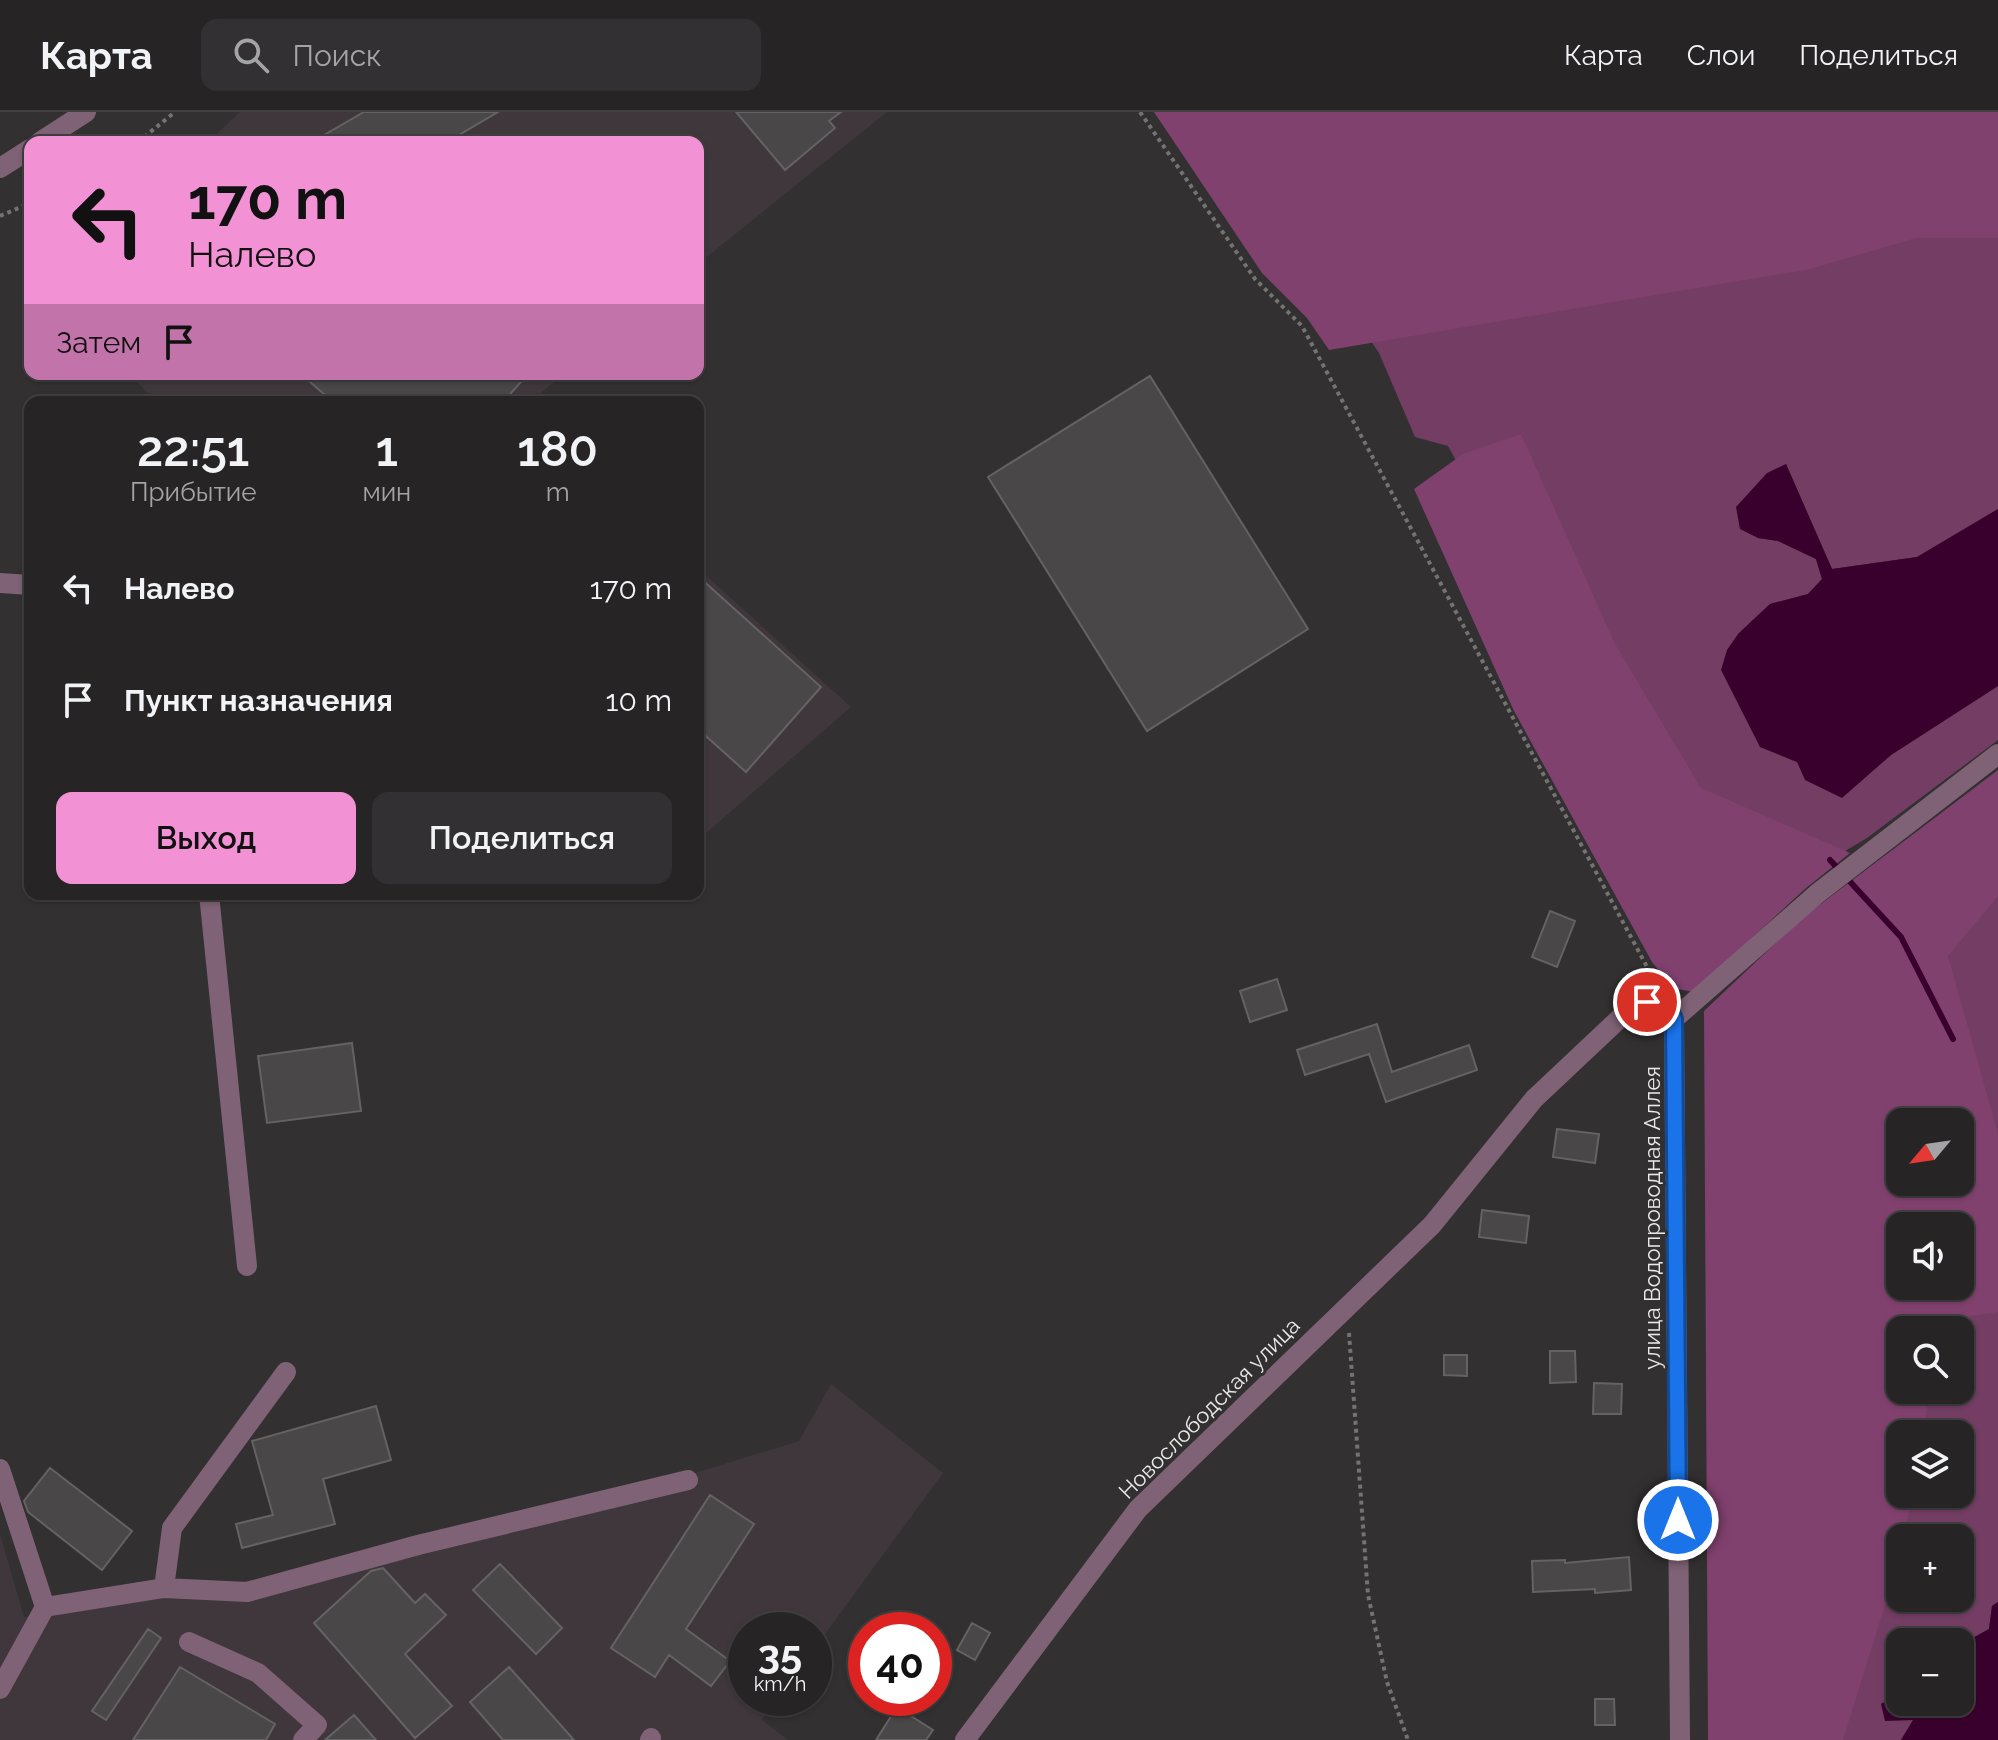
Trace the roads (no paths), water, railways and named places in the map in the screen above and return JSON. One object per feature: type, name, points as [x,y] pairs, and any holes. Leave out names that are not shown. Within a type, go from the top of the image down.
[{"type":"street","points":[[49,136],[86,112]]},
{"type":"street","points":[[0,168],[24,153]]},
{"type":"street","points":[[0,583],[24,585]]},
{"type":"street","points":[[1674,1019],[1818,893],[1998,754]]},
{"type":"street","points":[[210,900],[247,1266]]},
{"type":"street","name":"Новослободская улица","points":[[965,1740],[1138,1509],[1432,1225],[1534,1099],[1620,1018],[1662,995],[1674,1019]]},
{"type":"street","name":"улица Водопроводная Аллея","points":[[1674,1019],[1680,1740]]},
{"type":"street","points":[[164,1588],[172,1528],[286,1372]]},
{"type":"street","points":[[0,1469],[45,1607],[0,1689]]},
{"type":"street","points":[[45,1607],[164,1588],[247,1592],[418,1545],[688,1480]]},
{"type":"street","points":[[189,1642],[258,1673],[317,1725],[303,1740]]},
{"type":"waterway","points":[[1830,860],[1901,937],[1953,1039]]}]
